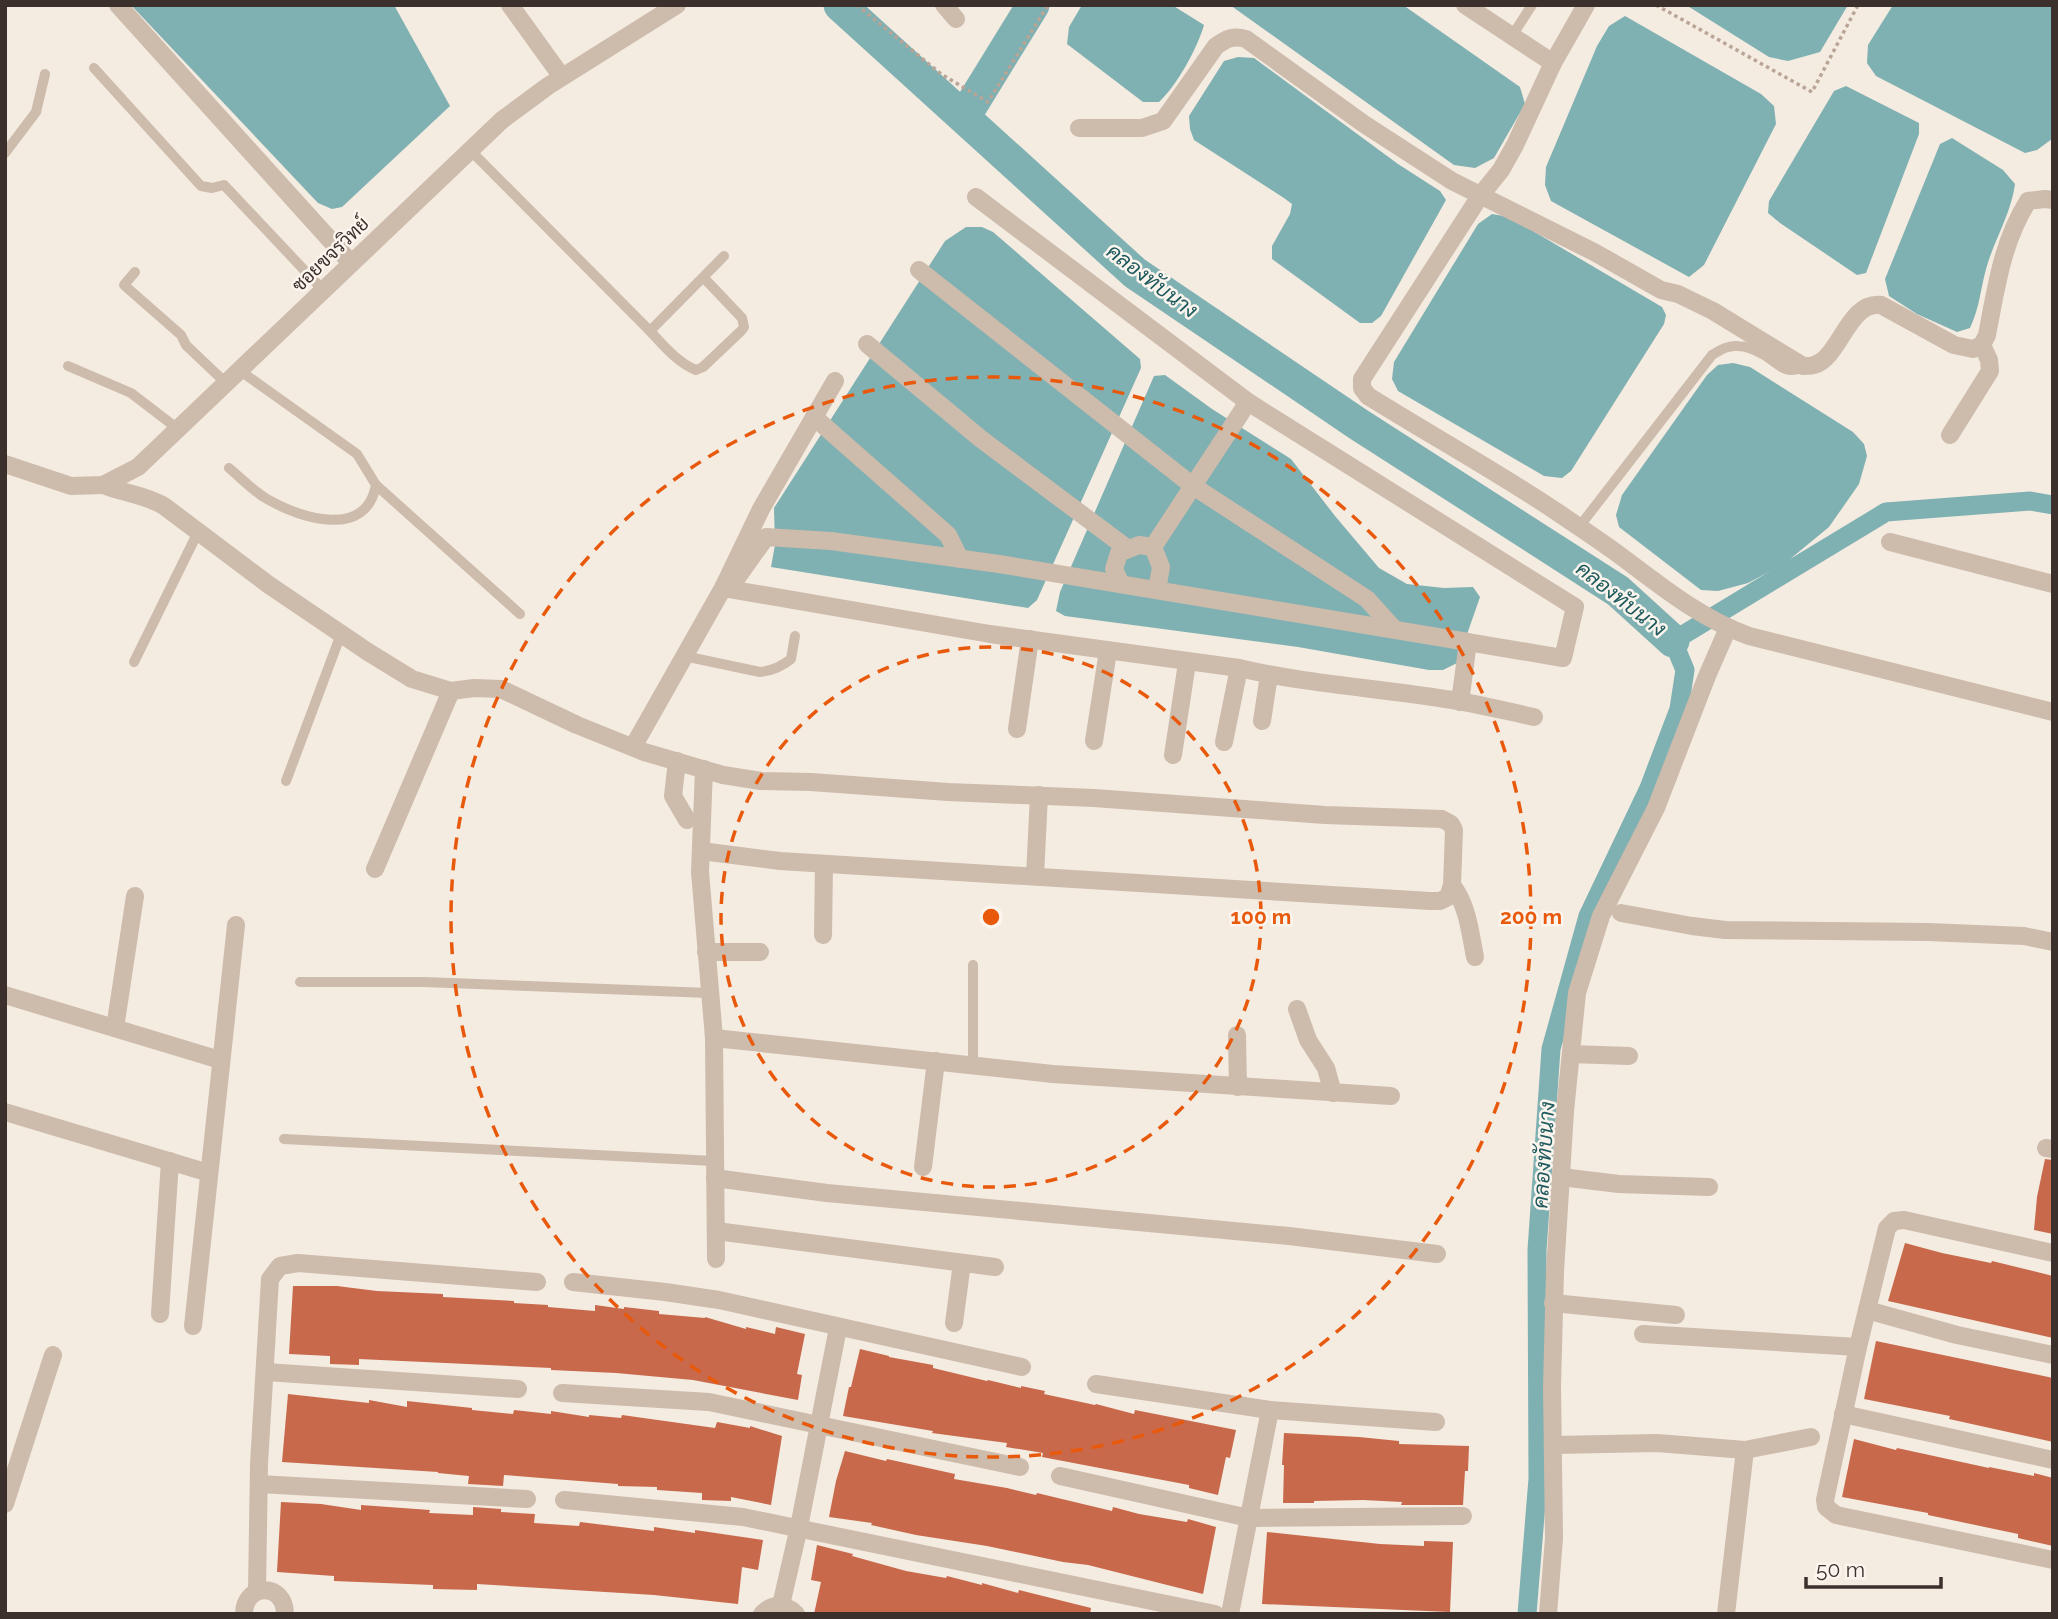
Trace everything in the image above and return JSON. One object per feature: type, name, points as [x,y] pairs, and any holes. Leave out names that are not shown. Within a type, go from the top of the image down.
[{"type":"street","points":[[118,5],[351,263]]},
{"type":"street","points":[[510,5],[562,77]]},
{"type":"street","name":"ซอยขจรวิทย์","points":[[5,464],[71,486],[103,485],[138,467],[502,120],[562,77],[677,5]]},
{"type":"street","points":[[1465,5],[1552,63]]},
{"type":"street","points":[[1586,5],[1552,63],[1501,170],[1480,195],[1362,379],[1362,388],[1368,396],[1426,433],[1532,495],[1616,552],[1685,604],[1728,628],[1749,636],[2053,712]]},
{"type":"street","points":[[1079,128],[1142,128],[1163,121],[1216,46],[1237,36],[1452,181],[1594,252],[1661,290],[1678,294],[1713,311],[1803,366],[1813,366],[1822,361],[1855,317],[1865,307],[1873,304],[1881,305],[1954,345],[1972,349],[1982,345],[1987,335],[2001,265],[2015,222],[2028,201],[2053,200]]},
{"type":"street","points":[[633,747],[726,588],[766,537],[831,541],[960,559],[1563,658],[1576,607],[1248,402],[976,197]]},
{"type":"street","points":[[919,270],[1193,486],[1367,599],[1395,630]]},
{"type":"street","points":[[867,344],[981,439],[1128,549]]},
{"type":"street","points":[[1950,435],[1990,371],[1989,360],[1982,345]]},
{"type":"street","points":[[726,588],[761,509],[835,381]]},
{"type":"street","points":[[1153,547],[1248,402]]},
{"type":"street","points":[[814,417],[948,535],[960,559]]},
{"type":"street","points":[[103,485],[154,500],[269,585],[412,679],[451,691],[474,688],[501,690],[633,747],[723,775],[761,781],[1325,815],[1442,819],[1451,824],[1454,830],[1452,885],[1448,897],[1440,901],[824,864],[701,851]]},
{"type":"street","points":[[1891,542],[2053,584]]},
{"type":"street","points":[[1121,584],[1114,569],[1119,553],[1139,545],[1153,547]]},
{"type":"street","points":[[1153,547],[1161,567],[1157,590]]},
{"type":"street","points":[[726,588],[1030,639],[1460,702],[1534,717]]},
{"type":"street","points":[[1548,1614],[1554,1538],[1553,1303],[1577,993],[1601,916],[1656,808],[1728,628]]},
{"type":"street","points":[[1017,729],[1030,639]]},
{"type":"street","points":[[1460,702],[1468,642]]},
{"type":"street","points":[[1094,741],[1108,651]]},
{"type":"street","points":[[1172,755],[1186,663]]},
{"type":"street","points":[[1224,742],[1239,668]]},
{"type":"street","points":[[1262,721],[1269,675]]},
{"type":"street","points":[[375,869],[451,691]]},
{"type":"street","points":[[677,761],[673,796],[687,820]]},
{"type":"street","points":[[704,769],[700,872],[714,1038],[716,1259]]},
{"type":"street","points":[[1035,876],[1038,796]]},
{"type":"street","points":[[823,935],[824,864]]},
{"type":"street","points":[[1452,885],[1461,897],[1475,957]]},
{"type":"street","points":[[116,1028],[135,896]]},
{"type":"street","points":[[1621,913],[1726,930],[1928,932],[2024,936],[2053,942]]},
{"type":"street","points":[[193,1326],[236,925]]},
{"type":"street","points":[[706,952],[760,952]]},
{"type":"street","points":[[5,995],[220,1060]]},
{"type":"street","points":[[1297,1009],[1308,1040],[1326,1068],[1333,1093]]},
{"type":"street","points":[[1237,1035],[1238,1087]]},
{"type":"street","points":[[714,1038],[1053,1074],[1391,1096]]},
{"type":"street","points":[[1571,1054],[1629,1056]]},
{"type":"street","points":[[923,1167],[936,1061]]},
{"type":"street","points":[[5,1112],[209,1173]]},
{"type":"street","points":[[160,1314],[170,1161]]},
{"type":"street","points":[[714,1170],[827,1193],[1031,1210],[1437,1254]]},
{"type":"street","points":[[1561,1177],[1619,1184],[1709,1187]]},
{"type":"street","points":[[2053,1253],[1904,1220],[1894,1221],[1887,1228],[1825,1500],[1826,1507],[1836,1515],[2053,1560]]},
{"type":"street","points":[[716,1231],[995,1267]]},
{"type":"street","points":[[257,1591],[259,1484],[270,1279],[280,1266],[298,1263],[537,1282]]},
{"type":"street","points":[[954,1322],[962,1263]]},
{"type":"street","points":[[573,1282],[719,1300],[1022,1367]]},
{"type":"street","points":[[1553,1303],[1676,1315]]},
{"type":"street","points":[[1867,1310],[1957,1335],[2053,1355]]},
{"type":"street","points":[[762,1614],[771,1606],[789,1609],[799,1527],[838,1328]]},
{"type":"street","points":[[1643,1334],[1858,1347]]},
{"type":"street","points":[[5,1504],[12,1453],[53,1355]]},
{"type":"street","points":[[265,1372],[518,1389]]},
{"type":"street","points":[[1096,1384],[1270,1410],[1436,1422]]},
{"type":"street","points":[[562,1393],[709,1402],[1020,1467]]},
{"type":"street","points":[[1230,1614],[1270,1410]]},
{"type":"street","points":[[1843,1414],[2053,1460]]},
{"type":"street","points":[[1553,1445],[1657,1443],[1745,1450],[1811,1437]]},
{"type":"street","points":[[1732,1612],[1735,1527],[1745,1450]]},
{"type":"street","points":[[1060,1476],[1249,1518],[1463,1516]]},
{"type":"street","points":[[259,1484],[527,1499]]},
{"type":"street","points":[[564,1500],[743,1517],[1215,1614]]},
{"type":"street","points":[[244,1614],[247,1600],[257,1591],[276,1593],[284,1603],[285,1614]]},
{"type":"lane","points":[[1512,36],[1532,5]]},
{"type":"lane","points":[[94,68],[201,186],[212,188],[224,185],[323,290]]},
{"type":"lane","points":[[5,153],[36,113],[45,74]]},
{"type":"lane","points":[[470,150],[680,361],[696,370],[703,367],[744,327],[742,318],[704,278]]},
{"type":"lane","points":[[650,331],[724,256]]},
{"type":"lane","points":[[135,272],[124,285],[181,335],[186,345],[226,383]]},
{"type":"lane","points":[[1579,527],[1712,355],[1738,345],[1765,355],[1779,367],[1797,370],[1803,366]]},
{"type":"lane","points":[[68,366],[131,393],[178,429]]},
{"type":"lane","points":[[239,370],[357,454],[376,485],[520,614]]},
{"type":"lane","points":[[229,468],[265,498],[314,519],[336,520],[357,516],[374,496],[376,485]]},
{"type":"lane","points":[[134,662],[198,532]]},
{"type":"lane","points":[[286,781],[341,634]]},
{"type":"lane","points":[[684,656],[760,672],[770,671],[791,659],[795,636]]},
{"type":"lane","points":[[973,965],[973,1066]]},
{"type":"lane","points":[[300,982],[423,982],[709,993]]},
{"type":"lane","points":[[285,1139],[714,1170]]},
{"type":"path","points":[[857,5],[941,74],[988,102],[1048,5]]},
{"type":"path","points":[[1656,5],[1812,92],[1858,5]]},
{"type":"water","points":[[131,5],[394,5],[450,106],[342,207],[332,209],[318,203]]},
{"type":"water","points":[[1082,5],[1172,5],[1204,25],[1186,66],[1159,102],[1143,102],[1067,44],[1069,27]]},
{"type":"water","points":[[1230,5],[1403,5],[1520,87],[1525,104],[1494,158],[1475,168],[1454,165]]},
{"type":"water","points":[[1686,5],[1848,5],[1820,52],[1788,61],[1769,57]]},
{"type":"water","points":[[1893,5],[2053,5],[2052,139],[2037,150],[2025,153],[1876,76],[1867,63],[1868,45]]},
{"type":"water","points":[[1625,16],[1761,94],[1774,106],[1776,124],[1704,265],[1689,277],[1551,201],[1545,185],[1546,167],[1597,46],[1609,26]]},
{"type":"water","points":[[1238,57],[1254,58],[1398,164],[1440,191],[1446,200],[1381,316],[1372,323],[1360,323],[1272,259],[1272,246],[1290,214],[1292,204],[1194,140],[1189,116],[1224,61]]},
{"type":"water","points":[[1846,86],[1919,123],[1919,134],[1866,273],[1857,275],[1768,213],[1769,201],[1834,91]]},
{"type":"water","points":[[1952,138],[2003,170],[2015,184],[2010,206],[1986,269],[1970,328],[1957,332],[1917,314],[1889,296],[1885,279],[1940,144]]},
{"type":"water","points":[[1492,214],[1509,217],[1662,307],[1666,315],[1664,324],[1571,471],[1562,478],[1544,476],[1398,391],[1392,379],[1394,362],[1478,224]]},
{"type":"water","points":[[966,227],[982,227],[993,232],[1140,359],[1141,368],[1037,600],[1028,608],[771,567],[775,545],[774,508],[945,241]]},
{"type":"water","points":[[1733,363],[1750,367],[1853,432],[1864,444],[1867,456],[1859,484],[1829,527],[1784,564],[1748,583],[1718,591],[1701,590],[1619,527],[1616,515],[1622,495],[1707,375],[1718,365]]},
{"type":"water","points":[[1165,375],[1212,409],[1291,459],[1379,568],[1407,584],[1444,588],[1473,587],[1480,597],[1457,663],[1443,670],[1429,670],[1298,647],[1065,616],[1056,611],[1060,592],[1154,376]]},
{"type":"building","points":[[2045,1159],[2053,1160],[2053,1234],[2034,1230]]},
{"type":"building","points":[[1905,1243],[2053,1276],[2053,1338],[1888,1301]]},
{"type":"building","points":[[293,1286],[337,1286],[443,1294],[443,1297],[514,1301],[595,1311],[595,1305],[624,1307],[659,1311],[659,1314],[705,1317],[775,1334],[776,1327],[805,1334],[797,1374],[802,1375],[798,1400],[693,1380],[551,1368],[359,1359],[359,1365],[330,1364],[330,1356],[289,1354]]},
{"type":"building","points":[[1876,1341],[2053,1378],[2053,1442],[1949,1419],[1950,1416],[1864,1399]]},
{"type":"building","points":[[860,1349],[1134,1414],[1135,1410],[1236,1430],[1230,1458],[1226,1457],[1218,1495],[1189,1488],[1189,1485],[1042,1457],[1043,1453],[1006,1447],[1007,1443],[932,1433],[933,1431],[843,1416]]},
{"type":"building","points":[[288,1394],[369,1403],[369,1400],[407,1407],[407,1401],[513,1414],[514,1410],[551,1414],[551,1411],[589,1417],[621,1418],[622,1415],[715,1428],[717,1422],[750,1426],[782,1436],[771,1505],[731,1497],[731,1501],[702,1500],[702,1493],[657,1490],[657,1487],[504,1475],[503,1486],[468,1484],[469,1476],[438,1472],[282,1462]]},
{"type":"building","points":[[1284,1433],[1359,1437],[1399,1441],[1399,1444],[1469,1446],[1463,1505],[1401,1505],[1402,1502],[1363,1500],[1283,1503]]},
{"type":"building","points":[[1854,1439],[1896,1450],[1897,1448],[1989,1468],[2053,1478],[2053,1546],[2018,1538],[2018,1534],[1928,1513],[1842,1497]]},
{"type":"building","points":[[845,1451],[955,1474],[954,1479],[1036,1495],[1037,1493],[1112,1511],[1113,1507],[1187,1522],[1188,1519],[1216,1527],[1203,1594],[1088,1565],[829,1517]]},
{"type":"building","points":[[281,1502],[361,1510],[361,1505],[473,1515],[473,1507],[501,1509],[501,1512],[535,1514],[534,1523],[579,1526],[580,1522],[695,1533],[695,1530],[763,1540],[758,1570],[742,1567],[738,1604],[654,1595],[477,1584],[477,1590],[433,1589],[433,1585],[334,1581],[334,1576],[277,1572]]},
{"type":"building","points":[[1267,1532],[1380,1544],[1424,1546],[1424,1541],[1453,1542],[1450,1612],[1262,1604]]},
{"type":"building","points":[[817,1545],[906,1571],[946,1578],[947,1576],[1018,1593],[1019,1590],[1091,1608],[1090,1614],[814,1614],[821,1582],[811,1580]]},
{"type":"waterway","name":"คลองทับนาง","points":[[840,5],[1135,273],[1358,424],[1618,591],[1673,641]]},
{"type":"waterway","points":[[964,117],[1033,5]]},
{"type":"waterway","name":"คลองทับนาง","points":[[1527,1614],[1538,1479],[1537,1250],[1551,1049],[1588,916],[1649,788],[1679,709],[1685,670],[1673,641],[1886,512],[2030,501],[2053,505]]}]
